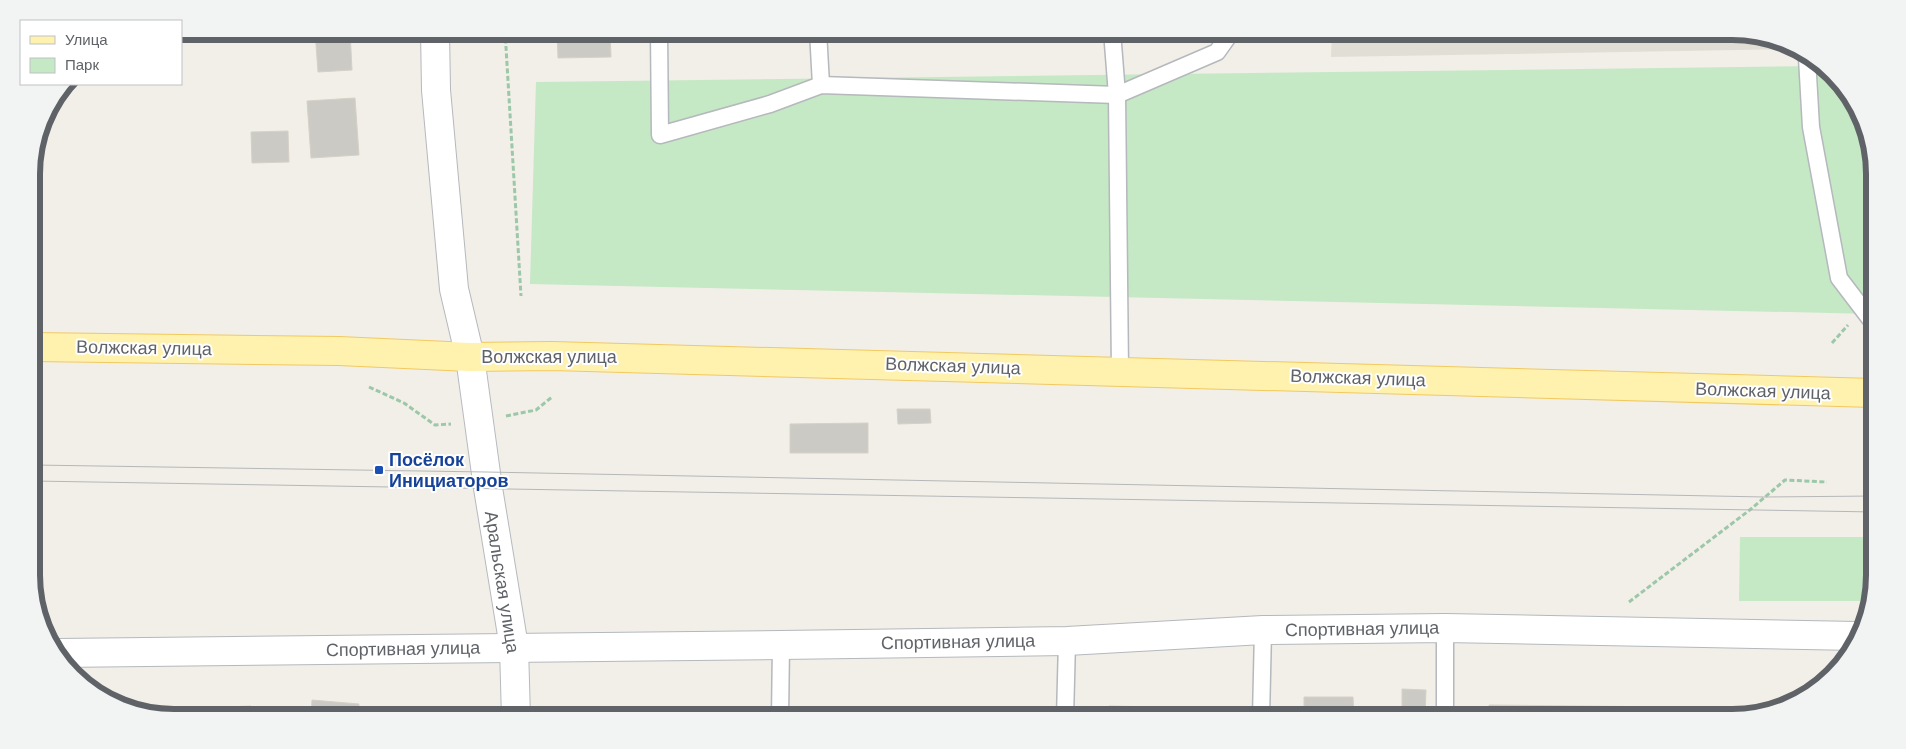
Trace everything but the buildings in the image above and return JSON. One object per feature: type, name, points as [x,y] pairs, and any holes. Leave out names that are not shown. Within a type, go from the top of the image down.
[{"type":"main road","name":"Волжская улица","points":[[40,341],[470,357],[552,356],[1866,393]]},
{"type":"street","name":"Аральская улица","points":[[435,40],[436,90],[454,289],[470,357],[488,488],[514,648],[516,709]]},
{"type":"street","name":"Спортивная улица","points":[[65,653],[1067,640],[1263,630],[1445,628],[1851,636]]},
{"type":"lane","points":[[659,40],[660,135],[770,104],[821,85],[1117,95],[1217,52],[1226,40]]},
{"type":"lane","points":[[818,40],[821,85]]},
{"type":"lane","points":[[1113,40],[1117,95],[1120,371]]},
{"type":"lane","points":[[1807,63],[1811,127],[1839,278],[1866,313]]},
{"type":"lane","points":[[1445,628],[1446,709]]},
{"type":"lane","points":[[1261,709],[1263,630]]},
{"type":"lane","points":[[1065,709],[1067,640]]},
{"type":"lane","points":[[780,709],[781,645]]},
{"type":"path","points":[[506,40],[521,296]]},
{"type":"path","points":[[1624,632],[1627,604],[1751,509],[1785,480],[1826,482]]},
{"type":"shaded area","points":[[1332,40],[1732,40],[1750,41],[1780,49],[1331,57]]},
{"type":"green space","points":[[1811,66],[1833,86],[1843,99],[1859,131],[1865,156],[1866,314],[530,284],[536,82]]},
{"type":"green space","points":[[1740,537],[1866,537],[1866,575],[1863,601],[1739,601]]},
{"type":"tram line","points":[[40,465],[1765,497],[1866,496]]},
{"type":"tram line","points":[[40,481],[1866,512]]},
{"type":"place","name":"Посёлок Инициаторов","points":[[379,470]]}]
